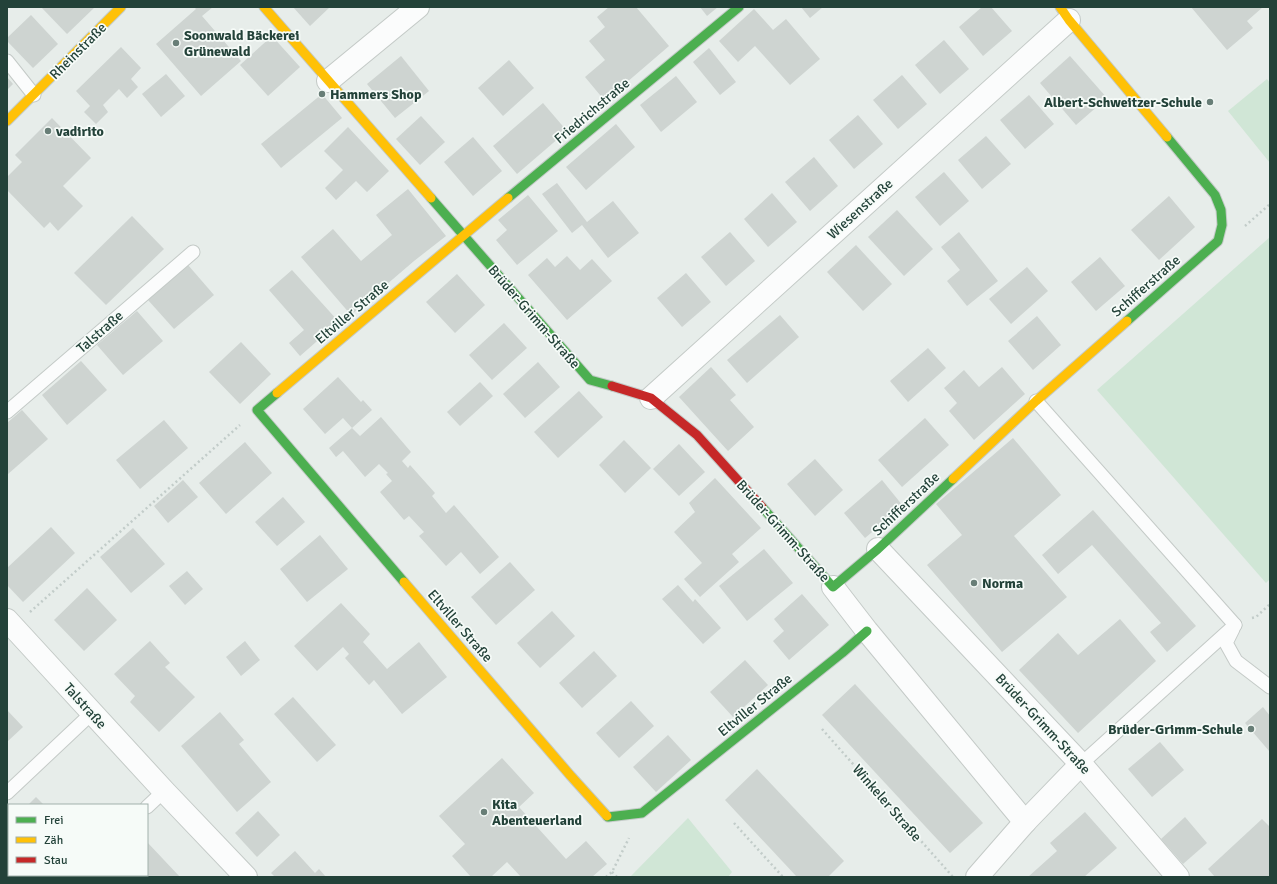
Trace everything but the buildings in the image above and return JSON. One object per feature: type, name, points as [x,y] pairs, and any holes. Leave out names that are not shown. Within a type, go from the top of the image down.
[{"type":"street","name":"Rheinstraße","points":[[7,121],[121,7]]},
{"type":"street","name":"Brüder-Grimm-Straße","points":[[264,7],[590,380],[651,398],[697,434],[833,587],[867,631],[1025,822]]},
{"type":"street","points":[[328,81],[418,7]]},
{"type":"street","name":"Friedrichstraße","points":[[463,236],[739,7]]},
{"type":"street","name":"Wiesenstraße","points":[[651,398],[1070,14]]},
{"type":"street","name":"Schifferstraße","points":[[878,549],[1036,401],[1218,241],[1222,225],[1221,210],[1215,195],[1070,14]]},
{"type":"street","name":"Eltviller Straße","points":[[463,236],[257,410],[564,769],[608,817],[642,813],[842,653],[867,631]]},
{"type":"street","name":"Brüder-Grimm-Straße","points":[[833,587],[878,549],[1081,764],[1178,877]]},
{"type":"street","name":"Talstraße","points":[[9,626],[246,877]]},
{"type":"street","points":[[977,877],[1025,822],[1081,764]]},
{"type":"lane","points":[[7,61],[34,95]]},
{"type":"lane","name":"Talstraße","points":[[7,412],[193,252]]},
{"type":"lane","points":[[1036,401],[1235,625]]},
{"type":"lane","points":[[1235,625],[1226,643],[1236,661],[1270,687]]},
{"type":"lane","points":[[1081,764],[1235,625]]},
{"type":"lane","points":[[7,793],[92,713]]},
{"type":"lane","points":[[148,806],[164,791]]},
{"type":"path","points":[[30,612],[257,410]]},
{"type":"path","name":"Winkeler Straße","points":[[822,729],[953,877]]},
{"type":"path","points":[[606,877],[612,872],[642,813]]},
{"type":"path","points":[[734,823],[783,877]]},
{"type":"path","points":[[612,872],[617,877]]},
{"type":"green space","points":[[1267,79],[1270,83],[1270,163],[1228,111]]},
{"type":"green space","points":[[1270,237],[1270,579],[1266,583],[1097,390]]},
{"type":"green space","points":[[688,818],[732,872],[728,877],[630,877]]},
{"type":"traffic: fast","points":[[508,198],[739,7]]},
{"type":"traffic: fast","points":[[1127,321],[1218,241],[1222,225],[1221,210],[1215,195],[1167,137]]},
{"type":"traffic: fast","points":[[431,198],[590,380],[612,386]]},
{"type":"traffic: fast","points":[[277,393],[257,410],[404,582]]},
{"type":"traffic: fast","points":[[762,507],[833,587],[878,549],[953,479]]},
{"type":"traffic: fast","points":[[607,816],[642,813],[842,653],[867,631]]},
{"type":"traffic: slow","points":[[7,121],[121,7]]},
{"type":"traffic: slow","points":[[264,7],[431,198]]},
{"type":"traffic: slow","points":[[1060,7],[1069,20],[1167,137]]},
{"type":"traffic: slow","points":[[277,393],[508,198]]},
{"type":"traffic: slow","points":[[953,479],[1036,401],[1127,321]]},
{"type":"traffic: slow","points":[[404,582],[607,816]]},
{"type":"traffic: jam","points":[[612,386],[651,398],[697,435],[762,507]]},
{"type":"place","name":"Soonwald Bäckerei Grünewald","points":[[176,43]]},
{"type":"place","name":"Hammers Shop","points":[[322,94]]},
{"type":"place","name":"Albert-Schweitzer-Schule","points":[[1210,102]]},
{"type":"place","name":"vadirito","points":[[48,131]]},
{"type":"place","name":"Norma","points":[[974,583]]},
{"type":"place","name":"Brüder-Grimm-Schule","points":[[1251,729]]},
{"type":"place","name":"Kita Abenteuerland","points":[[484,812]]}]
